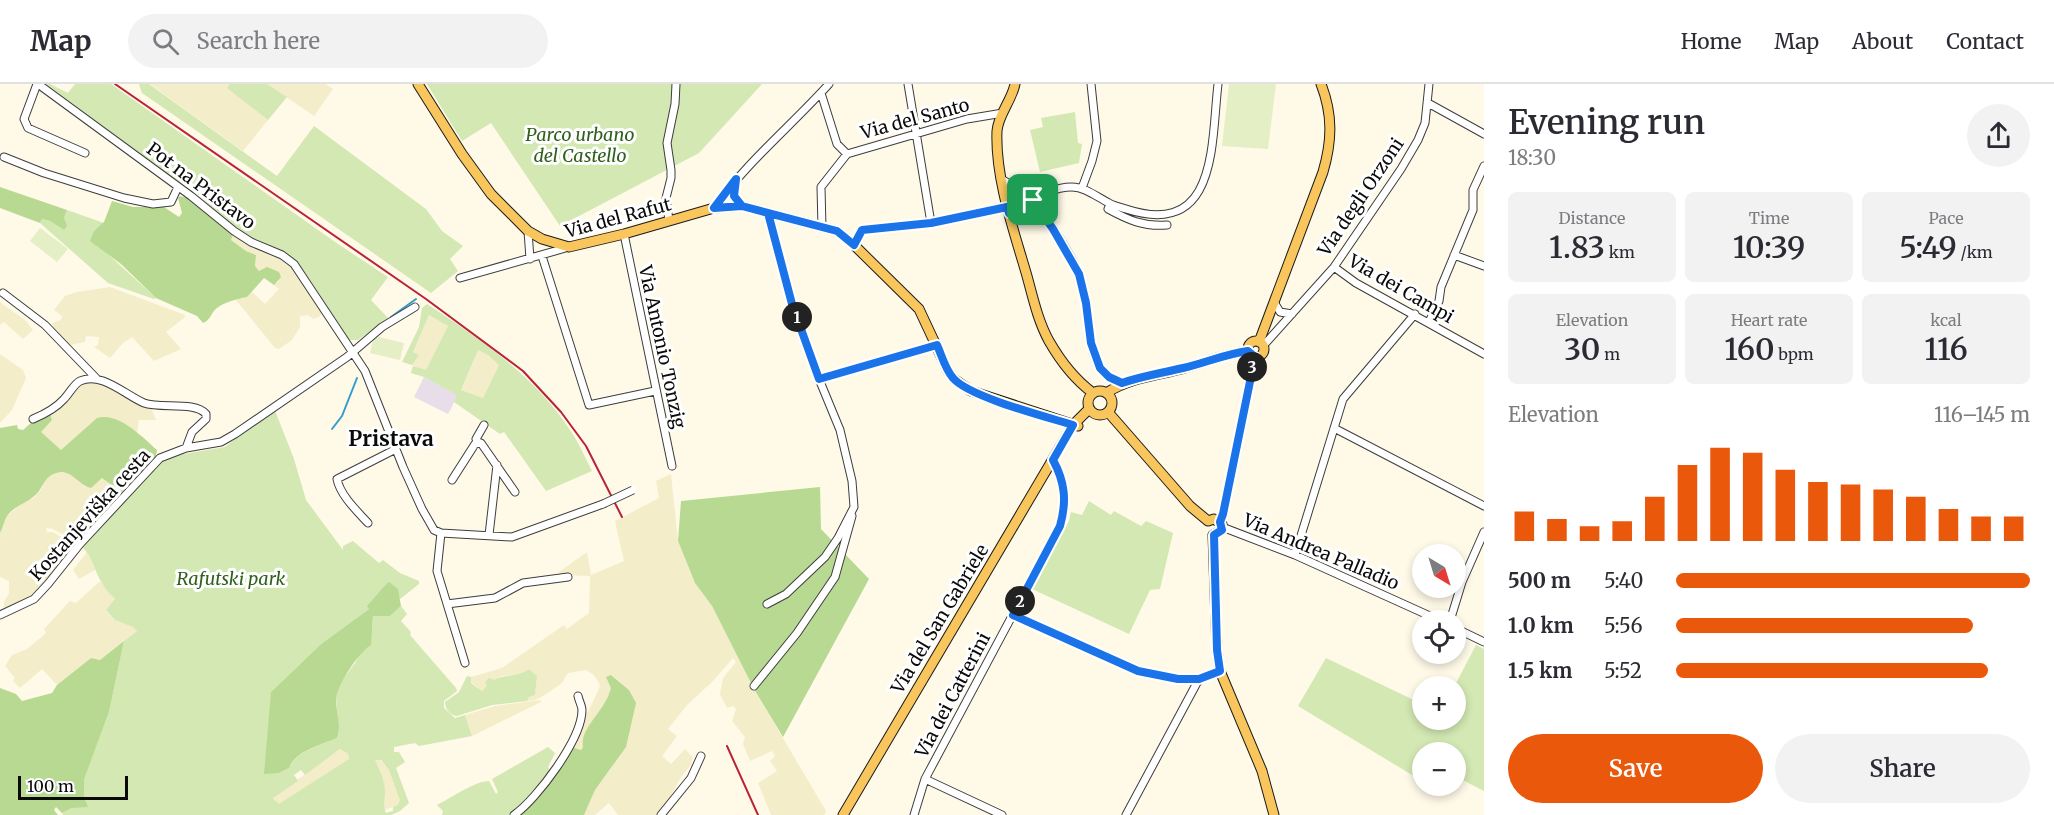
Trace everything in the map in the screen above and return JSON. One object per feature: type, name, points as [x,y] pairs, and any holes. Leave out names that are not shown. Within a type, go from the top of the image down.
[{"type":"main road","points":[[418,84],[490,194],[528,231],[542,239],[569,247]]},
{"type":"main road","points":[[1015,84],[998,128],[997,150],[1008,210],[1041,324],[1059,357],[1076,381],[1094,393]]},
{"type":"main road","points":[[1261,344],[1329,151],[1330,116],[1321,84]]},
{"type":"main road","name":"Via del Rafut","points":[[569,247],[714,208],[742,206],[837,231],[854,245]]},
{"type":"main road","points":[[854,245],[919,309],[948,371],[962,386],[1076,426]]},
{"type":"main road","name":"Via degli Orzoni","points":[[1106,393],[1133,379],[1186,368],[1229,354],[1251,354],[1250,343],[1261,344]]},
{"type":"main road","points":[[1100,391],[1106,393],[1112,404],[1108,412],[1102,415],[1090,411],[1089,399],[1094,393],[1100,391]]},
{"type":"main road","name":"Via del San Gabriele","points":[[843,815],[1053,460],[1076,426],[1090,411]]},
{"type":"main road","points":[[1108,412],[1190,506],[1209,521]]},
{"type":"main road","points":[[1209,521],[1214,519],[1221,524],[1220,533],[1214,535]]},
{"type":"main road","points":[[1209,521],[1206,529],[1214,535]]},
{"type":"main road","points":[[1214,535],[1217,650],[1220,671],[1262,771],[1274,815]]},
{"type":"street","points":[[38,84],[24,119],[28,128],[85,153]]},
{"type":"street","name":"Pot na Pristavo","points":[[38,84],[234,231],[251,242],[282,255],[294,264],[371,383],[422,509],[434,530],[441,533]]},
{"type":"street","points":[[669,221],[666,198],[671,170],[667,143],[675,104],[676,84]]},
{"type":"street","points":[[714,208],[736,179],[829,84]]},
{"type":"street","points":[[908,84],[931,223]]},
{"type":"street","points":[[1082,188],[1097,141],[1091,84]]},
{"type":"street","points":[[854,245],[862,230],[931,223],[1008,210],[1033,200],[1049,190],[1071,187],[1082,188],[1110,204],[1149,216],[1162,216],[1182,208],[1198,194],[1208,175],[1218,84]]},
{"type":"street","name":"Via degli Orzoni","points":[[1261,344],[1292,314],[1334,267],[1401,170],[1425,123],[1429,84]]},
{"type":"street","points":[[821,93],[837,144],[847,154]]},
{"type":"street","points":[[1428,103],[1484,134]]},
{"type":"street","name":"Via del Santo","points":[[822,228],[821,187],[847,154],[967,118],[1003,114]]},
{"type":"street","points":[[4,157],[44,173],[124,198],[153,204],[171,202],[178,187]]},
{"type":"street","points":[[1428,322],[1439,301],[1442,287],[1473,210],[1473,190],[1484,166]]},
{"type":"street","points":[[736,179],[734,196],[742,206]]},
{"type":"street","points":[[1003,180],[1033,200],[1053,229],[1079,274],[1086,303],[1091,343],[1100,368],[1109,377],[1122,383]]},
{"type":"street","points":[[1110,204],[1108,209],[1125,218],[1151,227],[1167,225]]},
{"type":"street","points":[[754,686],[797,633],[834,577],[854,507],[852,482],[840,430],[792,304],[768,213]]},
{"type":"street","points":[[528,231],[530,258]]},
{"type":"street","name":"Via Antonio Tonzig","points":[[624,234],[672,466]]},
{"type":"street","name":"Via del Rafut","points":[[460,278],[569,247]]},
{"type":"street","points":[[1454,255],[1484,266]]},
{"type":"street","points":[[542,256],[589,405],[655,391]]},
{"type":"street","name":"Via dei Campi","points":[[1334,267],[1356,283],[1484,354]]},
{"type":"street","points":[[3,293],[45,325],[96,378],[145,403],[202,409],[206,414],[206,419],[192,432],[186,448]]},
{"type":"street","points":[[1274,302],[1280,312],[1292,314]]},
{"type":"street","name":"Kostanjeviška cesta","points":[[0,615],[34,599],[88,535],[160,458],[186,448],[221,442],[235,434],[352,353],[382,327],[415,307]]},
{"type":"street","points":[[1295,555],[1343,399],[1415,314]]},
{"type":"street","points":[[819,379],[937,345]]},
{"type":"street","points":[[1221,524],[1251,354]]},
{"type":"street","points":[[33,419],[61,402],[79,382],[96,378]]},
{"type":"street","points":[[484,425],[476,439],[516,492]]},
{"type":"street","points":[[1334,428],[1484,506]]},
{"type":"street","points":[[452,480],[475,444],[479,443]]},
{"type":"street","points":[[368,523],[351,504],[337,479],[396,449]]},
{"type":"street","name":"Via dei Catterini","points":[[914,815],[926,779],[1060,526],[1064,511],[1062,477],[1053,460]]},
{"type":"street","points":[[489,535],[497,465]]},
{"type":"street","points":[[465,663],[437,571],[441,533],[513,537],[603,504],[633,490]]},
{"type":"street","points":[[767,604],[786,594],[825,557],[854,507]]},
{"type":"street","name":"Via Andrea Palladio","points":[[1221,524],[1417,610]]},
{"type":"street","points":[[1453,610],[1462,582],[1484,532]]},
{"type":"street","points":[[447,604],[495,598],[523,583],[568,578]]},
{"type":"street","points":[[1013,615],[1138,671],[1178,679],[1199,679],[1220,671]]},
{"type":"street","points":[[1466,633],[1484,642]]},
{"type":"street","points":[[1126,815],[1199,679]]},
{"type":"street","points":[[514,815],[535,795],[562,760],[571,742],[582,709],[578,696]]},
{"type":"street","points":[[661,815],[691,778],[701,756]]},
{"type":"street","points":[[926,779],[1002,815]]},
{"type":"shaded area","points":[[150,84],[230,84],[228,88],[268,120],[243,151]]},
{"type":"shaded area","points":[[267,84],[325,84],[333,89],[314,116]]},
{"type":"shaded area","points":[[233,235],[250,245],[278,256],[296,270],[322,313],[313,319],[308,315],[300,316],[300,327],[292,340],[279,349],[275,348],[236,300],[247,297],[251,291],[265,304],[279,289],[274,285],[279,280],[259,271],[255,266],[256,255],[231,240]]},
{"type":"shaded area","points":[[110,287],[185,315],[166,332],[181,349],[154,361],[132,337],[123,343],[110,358],[94,347],[98,345],[99,337],[86,336],[85,342],[69,345],[55,330],[52,323],[61,320],[62,316],[54,310],[65,296]]},
{"type":"shaded area","points":[[0,302],[26,321],[33,330],[23,339],[4,322],[0,325]]},
{"type":"shaded area","points":[[429,315],[448,326],[426,371],[412,365],[418,355],[413,352]]},
{"type":"shaded area","points":[[478,350],[499,365],[483,398],[461,390]]},
{"type":"shaded area","points":[[0,354],[23,370],[26,378],[12,410],[0,423]]},
{"type":"shaded area","points":[[424,377],[458,395],[448,414],[414,397]]},
{"type":"shaded area","points":[[89,380],[100,382],[121,395],[151,407],[156,420],[139,420],[137,433],[120,421],[61,450],[40,432],[52,420],[50,413],[79,386]]},
{"type":"shaded area","points":[[61,472],[72,474],[85,487],[102,478],[121,492],[76,542],[53,529],[46,528],[47,532],[53,532],[63,538],[70,551],[36,592],[25,601],[4,608],[4,602],[9,593],[9,581],[0,577],[0,533],[7,516],[25,501],[32,499],[52,474]]},
{"type":"shaded area","points":[[671,474],[678,541],[695,583],[712,606],[754,689],[826,811],[824,815],[771,815],[758,783],[777,771],[770,761],[775,756],[772,751],[750,761],[743,744],[745,737],[732,721],[736,709],[733,706],[727,708],[720,694],[723,678],[736,662],[733,658],[687,705],[668,729],[677,736],[662,756],[671,764],[685,749],[693,758],[661,813],[657,815],[618,815],[609,803],[595,815],[584,815],[595,790],[612,767],[631,698],[629,690],[612,675],[611,688],[606,702],[581,750],[572,747],[583,725],[584,711],[588,712],[600,685],[594,675],[586,670],[568,673],[562,683],[545,695],[527,701],[529,697],[535,695],[537,676],[529,669],[522,674],[501,676],[482,691],[470,681],[471,677],[502,668],[564,625],[567,629],[589,613],[590,576],[561,575],[559,572],[587,552],[591,575],[624,561],[615,521],[659,498],[656,481]]},
{"type":"shaded area","points":[[87,552],[97,569],[79,579],[73,570]]},
{"type":"shaded area","points":[[100,581],[115,600],[106,611],[115,620],[134,627],[137,631],[100,660],[91,658],[57,685],[42,669],[20,688],[13,681],[15,678],[5,666],[12,655],[27,649],[46,633],[44,629],[70,601],[76,603]]},
{"type":"shaded area","points":[[541,700],[472,736],[465,715],[495,706]]},
{"type":"shaded area","points":[[340,749],[348,754],[349,759],[279,805],[273,797]]},
{"type":"shaded area","points":[[374,759],[380,760],[389,770],[399,792],[399,805],[384,810],[385,792]]},
{"type":"green space","points":[[45,84],[50,84],[68,93],[75,84],[111,84],[388,277],[371,300],[388,318],[358,340],[349,340],[309,278],[294,260],[285,253],[253,240],[226,221],[190,187],[176,180]]},
{"type":"green space","points":[[139,84],[149,84],[277,176],[314,126],[426,209],[442,231],[463,246],[450,259],[458,271],[431,293],[142,93]]},
{"type":"green space","points":[[230,84],[267,84],[287,97],[268,120],[227,88]]},
{"type":"green space","name":"Parco urbano del Castello","points":[[427,84],[762,84],[699,153],[560,226],[491,123],[462,141]]},
{"type":"green space","points":[[1229,84],[1276,84],[1268,149],[1222,146]]},
{"type":"green space","points":[[1075,112],[1078,143],[1082,144],[1079,163],[1040,172],[1030,130],[1043,127],[1041,118]]},
{"type":"green space","points":[[0,187],[67,210],[64,218],[67,226],[64,230],[50,221],[42,219],[40,223],[0,208]]},
{"type":"green space","points":[[180,196],[187,198],[233,235],[231,240],[256,255],[255,266],[259,271],[267,267],[279,272],[281,277],[274,285],[264,278],[247,297],[220,306],[203,323],[197,316],[156,298],[121,264],[90,241],[94,231],[104,222],[112,201],[133,207],[164,207],[179,217],[182,213],[178,198]]},
{"type":"green space","points":[[67,210],[104,223],[94,231],[100,247],[156,298],[108,283],[40,223],[42,219],[50,221],[64,230]]},
{"type":"green space","points":[[40,228],[68,249],[57,262],[30,241]]},
{"type":"green space","points":[[427,304],[447,317],[505,360],[540,392],[570,430],[592,471],[546,491],[504,432],[500,434],[454,402],[457,395],[424,377],[411,373],[413,366],[426,370],[448,326],[429,315],[413,352],[419,355],[412,365],[402,362],[419,327],[422,308]],"holes":[[[478,350],[499,365],[483,398],[461,390]]]},
{"type":"green space","points":[[374,336],[404,343],[400,360],[370,353]]},
{"type":"green space","name":"Rafutski park","points":[[274,408],[294,459],[306,500],[343,550],[343,546],[353,541],[379,563],[383,560],[400,573],[419,581],[419,584],[400,599],[397,596],[397,589],[389,583],[383,587],[371,602],[373,606],[321,644],[271,692],[279,773],[289,768],[292,762],[303,753],[337,738],[339,732],[336,697],[339,684],[355,663],[372,632],[373,616],[390,616],[401,606],[407,614],[401,621],[411,632],[410,635],[456,688],[457,691],[444,701],[444,708],[455,718],[465,715],[472,736],[419,746],[415,743],[394,747],[394,752],[399,752],[405,762],[396,768],[409,803],[400,811],[391,815],[63,815],[62,813],[84,797],[84,780],[109,712],[124,641],[137,631],[115,620],[106,610],[115,599],[103,585],[82,547],[160,458],[225,447]],"holes":[[[340,749],[348,754],[349,759],[279,804],[273,798],[298,781],[294,775],[301,770],[305,775]],[[375,760],[381,760],[389,770],[400,800],[398,805],[393,807],[393,811],[386,813],[384,784]]]},
{"type":"green space","points":[[50,413],[52,420],[41,432],[61,450],[97,418],[105,417],[130,427],[157,450],[156,456],[121,492],[102,478],[91,488],[67,473],[53,474],[47,478],[36,495],[10,513],[0,533],[0,428],[17,425],[18,429],[23,430],[33,421]]},
{"type":"green space","points":[[820,487],[821,529],[869,579],[783,737],[754,689],[712,606],[695,583],[678,541],[681,501]]},
{"type":"green space","points":[[1089,501],[1111,515],[1114,511],[1141,526],[1146,521],[1173,533],[1160,589],[1150,590],[1129,634],[1032,589],[1069,521],[1071,512],[1082,515]]},
{"type":"green space","points":[[389,582],[398,589],[401,606],[390,616],[373,616],[371,645],[349,670],[337,694],[339,729],[337,738],[303,753],[292,762],[289,768],[279,773],[264,774],[271,692],[321,644],[369,609],[367,606]]},
{"type":"green space","points":[[124,641],[109,712],[84,780],[84,797],[88,807],[71,808],[62,813],[56,807],[54,810],[58,815],[0,815],[0,688],[16,694],[22,701],[52,693],[57,685],[91,658],[100,660]]},
{"type":"green space","points":[[1476,645],[1484,649],[1484,791],[1466,782],[1466,742],[1412,742],[1412,775],[1298,706],[1326,658],[1412,699],[1412,730],[1466,730],[1466,676],[1460,676]]},
{"type":"green space","points":[[529,669],[537,676],[535,695],[529,697],[527,701],[492,705],[457,716],[447,709],[445,702],[459,692],[467,676],[471,677],[471,683],[482,691],[487,686],[485,682],[489,678],[494,680]]},
{"type":"green space","points":[[611,675],[629,690],[636,703],[626,747],[595,790],[584,815],[517,815],[572,747],[581,750],[587,729],[608,697],[611,688],[606,677]]},
{"type":"green space","points":[[548,747],[555,753],[548,767],[550,770],[526,800],[509,815],[442,815],[443,811],[437,805],[477,784],[489,781],[496,794],[498,792],[492,779]]},
{"type":"waterway","points":[[391,317],[416,299]]},
{"type":"waterway","points":[[332,429],[342,416],[357,378]]},
{"type":"railway","points":[[115,84],[426,299],[523,371],[561,412],[586,446],[622,517]]},
{"type":"railway","points":[[727,746],[758,815]]},
{"type":"district","name":"Pristava","points":[[391,439]]},
{"type":"route","points":[[1033,200],[1009,213],[1007,207],[931,223],[862,230],[854,245],[837,231],[742,206],[734,196],[736,179],[714,208],[742,206],[768,213],[792,304],[819,379],[937,345],[948,371],[962,386],[1073,425],[1053,460],[1062,477],[1064,511],[1060,526],[1013,615],[1138,671],[1178,679],[1199,679],[1220,671],[1217,650],[1214,535],[1222,530],[1220,522],[1255,357],[1248,351],[1229,354],[1186,368],[1122,383],[1109,377],[1100,368],[1091,343],[1086,303],[1079,274],[1033,200]]}]
